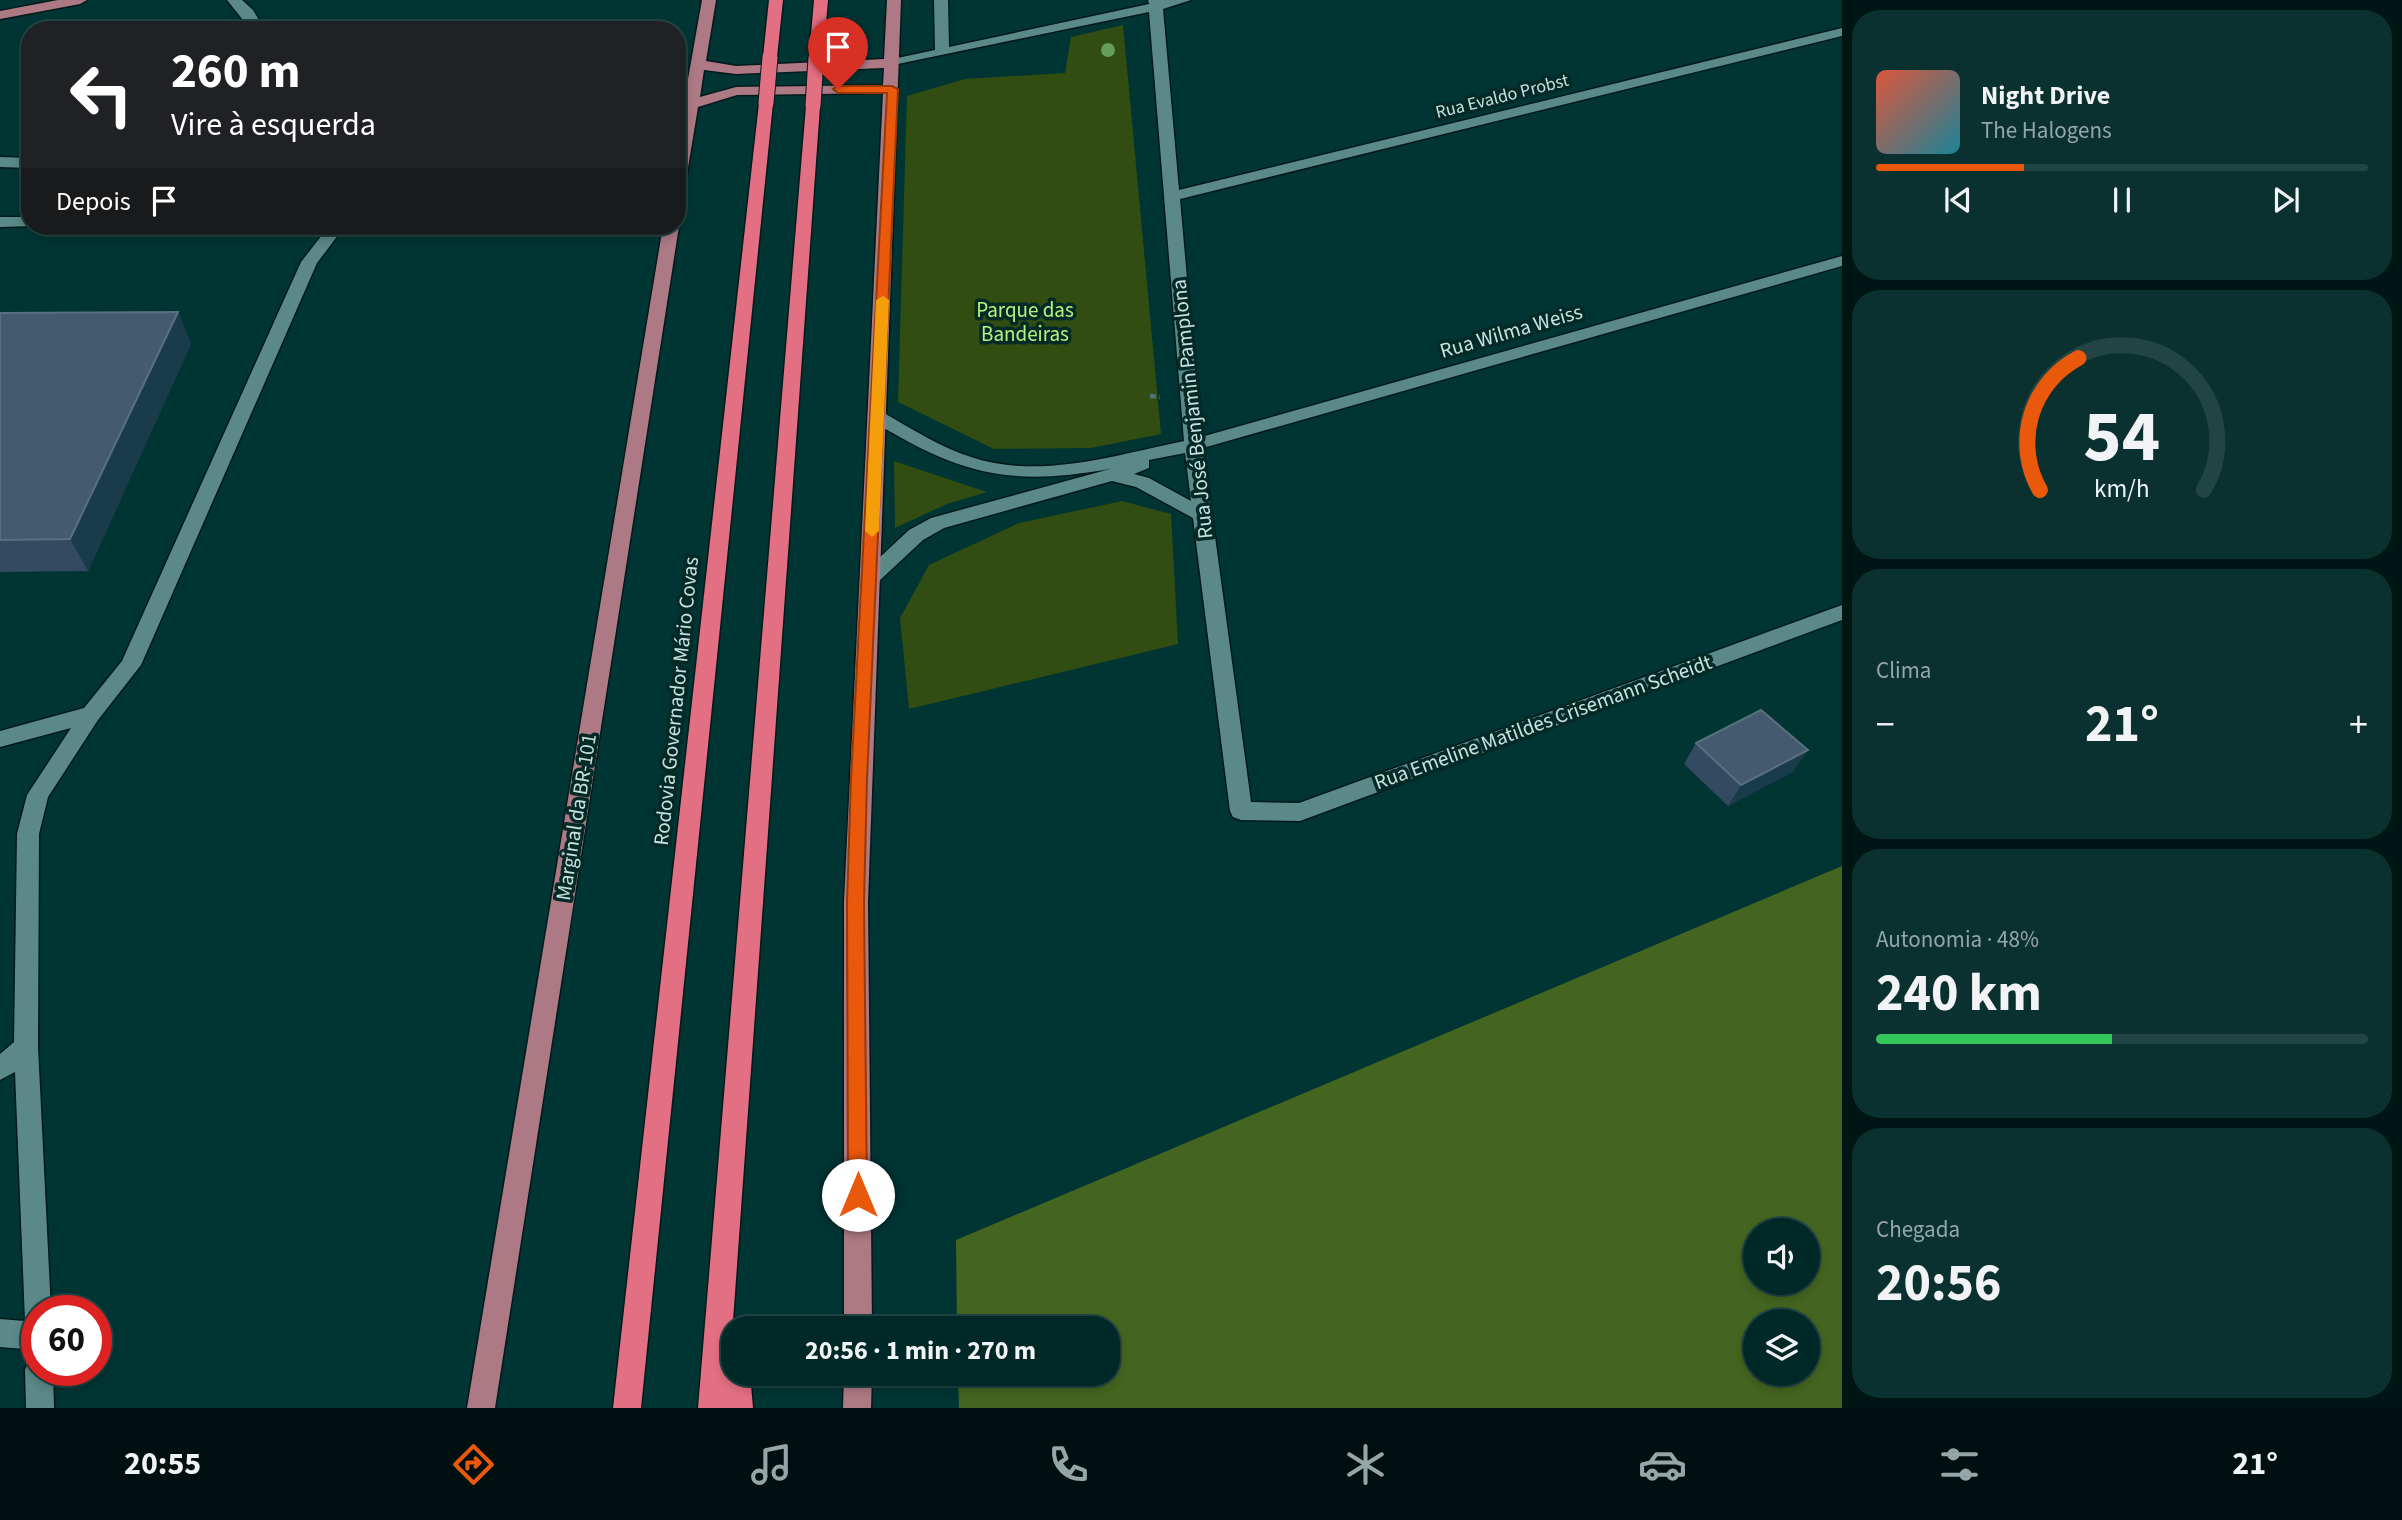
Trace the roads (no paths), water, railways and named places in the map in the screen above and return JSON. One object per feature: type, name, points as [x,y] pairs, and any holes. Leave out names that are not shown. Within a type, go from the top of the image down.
[{"type":"highway","name":"Rodovia Governador Mário Covas","points":[[627,1408],[776,0]]},
{"type":"highway","points":[[712,1408],[726,1259],[821,0]]},
{"type":"highway","points":[[726,1259],[731,1316]]},
{"type":"highway","points":[[616,1408],[635,1348]]},
{"type":"highway","points":[[737,1386],[739,1408]]},
{"type":"main road","points":[[0,15],[79,0]]},
{"type":"main road","points":[[686,101],[698,62],[709,0]]},
{"type":"main road","points":[[858,1316],[856,902],[894,0]]},
{"type":"main road","points":[[698,62],[712,68],[736,70],[893,63]]},
{"type":"main road","points":[[686,106],[736,90],[892,89]]},
{"type":"main road","name":"Marginal da BR-101","points":[[481,1408],[670,235]]},
{"type":"main road","points":[[856,1408],[857,1386]]},
{"type":"street","points":[[234,0],[253,21]]},
{"type":"street","points":[[941,0],[942,52]]},
{"type":"street","points":[[893,63],[1155,3],[1184,0]]},
{"type":"street","name":"Rua José Benjamin Pamplona","points":[[1155,3],[1193,444],[1241,811]]},
{"type":"street","name":"Rua Evaldo Probst","points":[[1172,196],[1842,33]]},
{"type":"street","points":[[0,163],[21,163]]},
{"type":"street","points":[[0,222],[21,222]]},
{"type":"street","points":[[36,1295],[26,1047],[28,834],[38,794],[92,714],[131,665],[309,262],[330,235]]},
{"type":"street","name":"Rua Wilma Weiss","points":[[1193,444],[1842,261]]},
{"type":"street","points":[[878,416],[931,447],[971,464],[1016,472],[1057,469],[1193,444]]},
{"type":"street","points":[[870,578],[916,535],[938,523],[1112,475],[1193,444]]},
{"type":"street","points":[[1112,475],[1142,482],[1202,515]]},
{"type":"street","name":"Rua Emeline Matildes Crisemann Scheidt","points":[[1241,811],[1300,812],[1842,612]]},
{"type":"street","points":[[0,739],[92,714]]},
{"type":"street","points":[[0,1069],[26,1047]]},
{"type":"street","points":[[0,1333],[21,1335]]},
{"type":"street","points":[[39,1386],[40,1408]]},
{"type":"park label","name":"Parque das Bandeiras","points":[[1025,322]]}]
